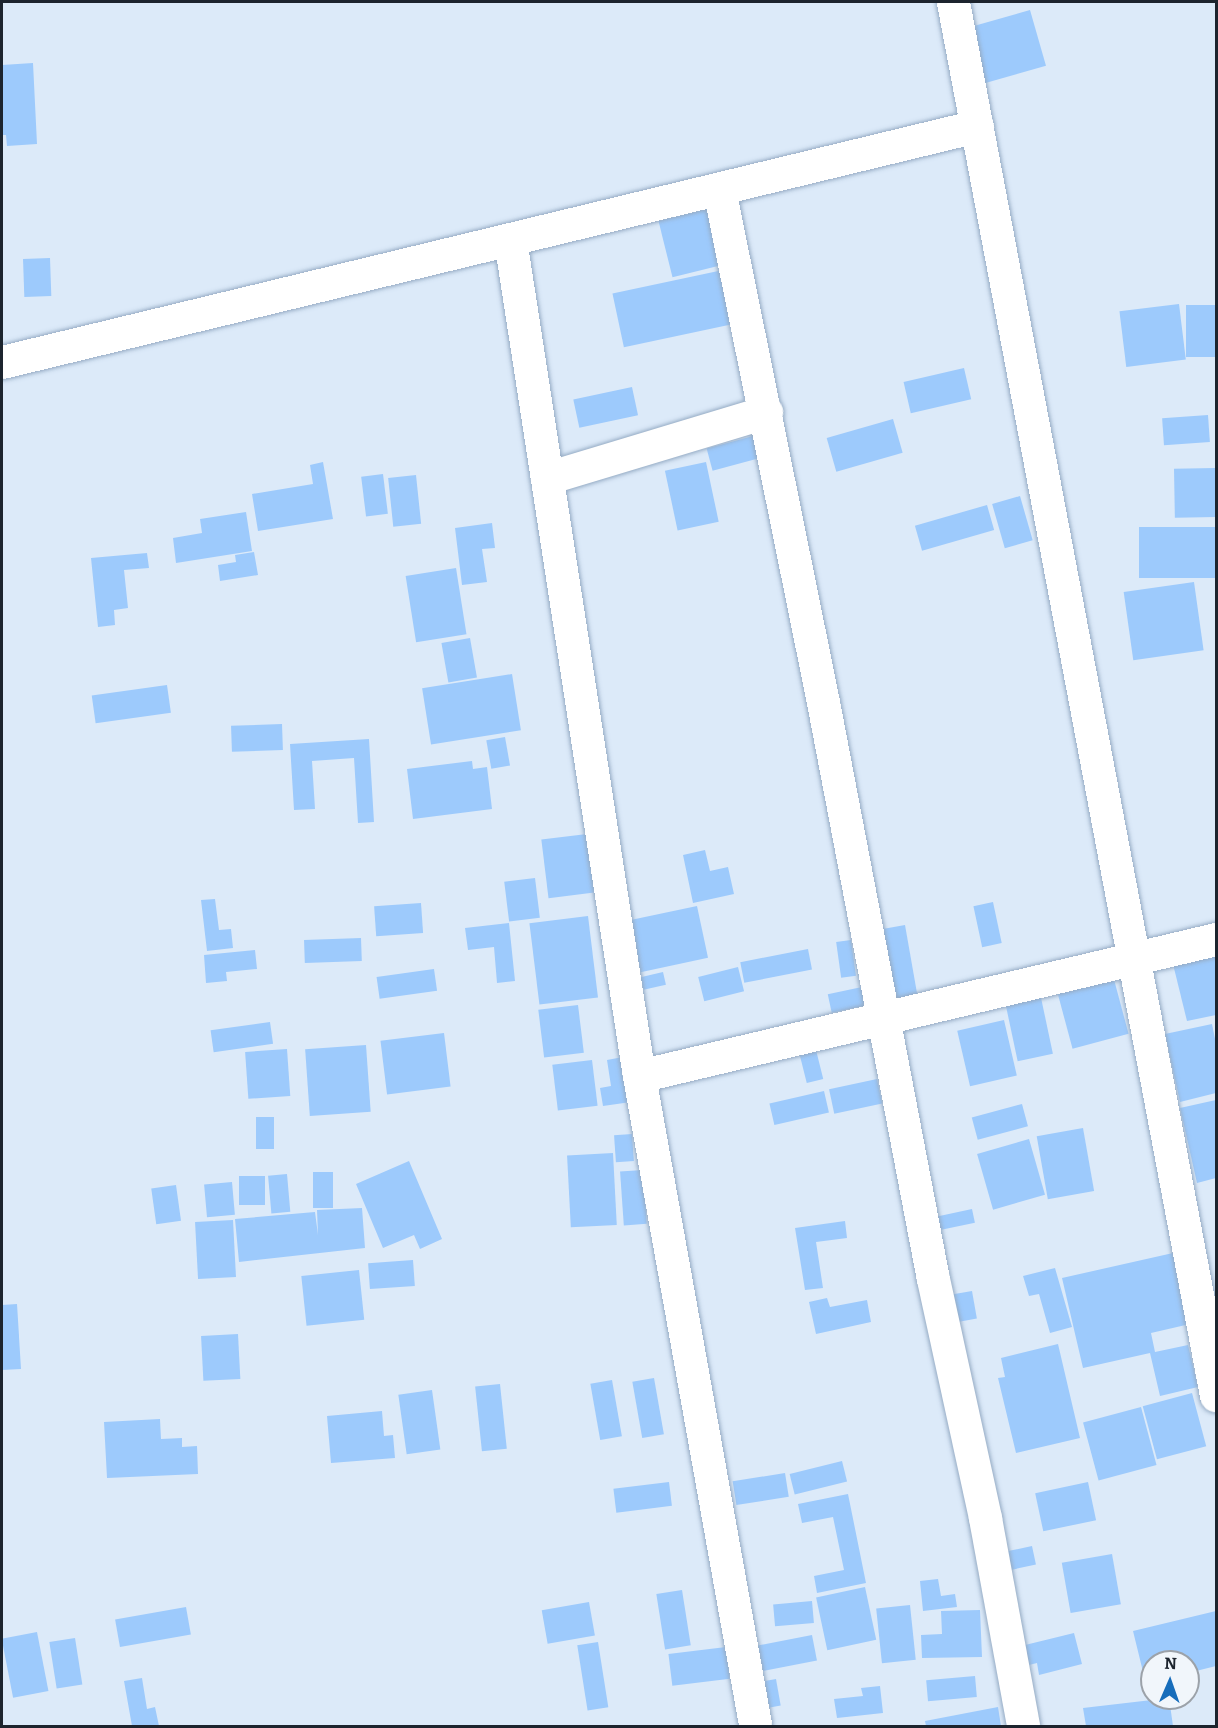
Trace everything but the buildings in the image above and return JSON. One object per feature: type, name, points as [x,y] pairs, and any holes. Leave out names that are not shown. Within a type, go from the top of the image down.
[{"type":"street","points":[[953,2],[1216,1395]]},
{"type":"street","points":[[2,362],[976,126]]},
{"type":"street","points":[[719,189],[766,412],[882,1017],[985,1518],[1023,1726]]},
{"type":"street","points":[[510,239],[639,1076],[755,1724]]},
{"type":"street","points":[[547,478],[766,412]]},
{"type":"street","points":[[639,1076],[1216,939]]}]
